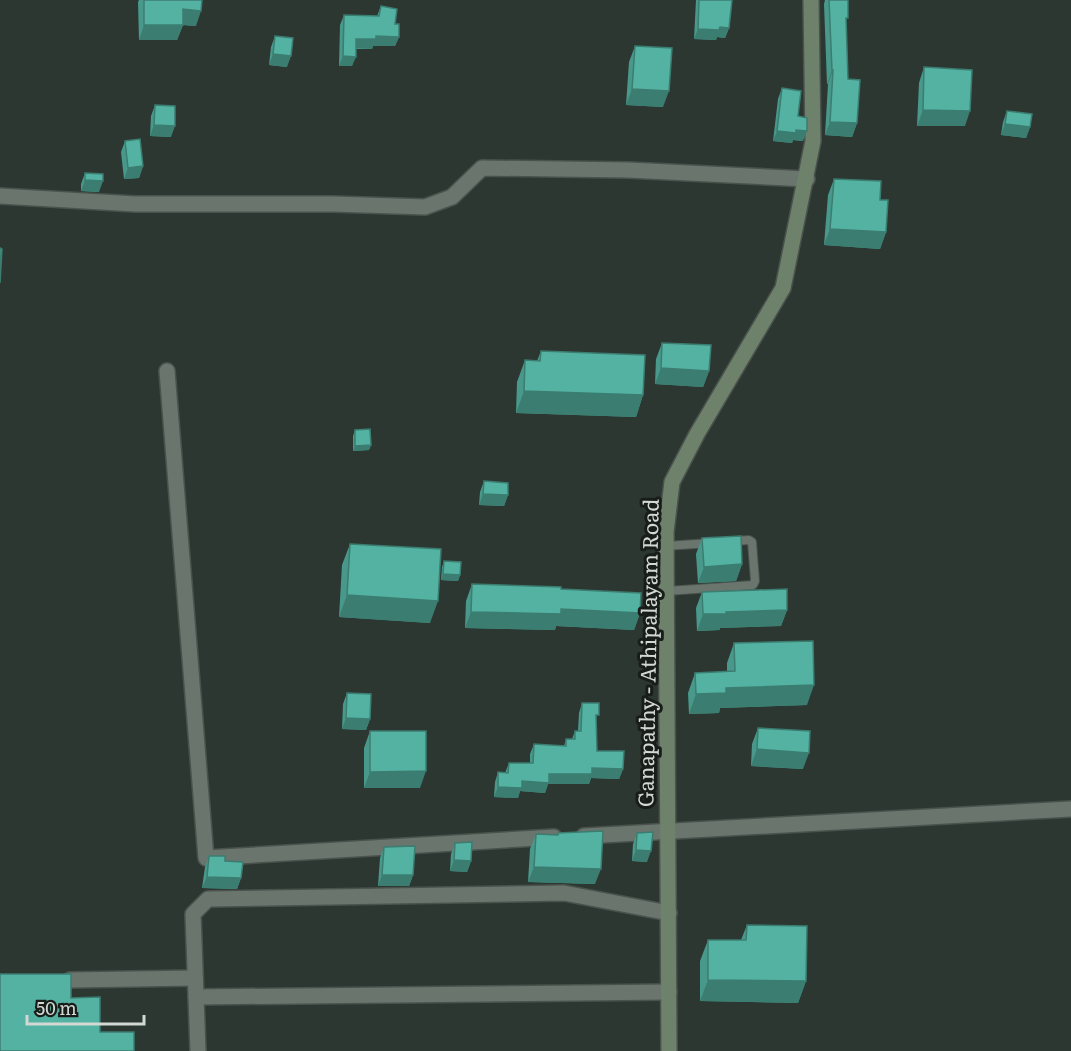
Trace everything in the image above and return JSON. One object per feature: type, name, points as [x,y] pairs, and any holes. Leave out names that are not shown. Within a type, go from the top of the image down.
[{"type":"main road","name":"Ganapathy - Athipalayam Road","points":[[669,1051],[666,546],[672,482],[697,434],[783,288],[813,141],[811,0]]},
{"type":"street","points":[[0,196],[135,204],[333,204],[425,207],[452,197],[482,168],[628,170],[807,179]]},
{"type":"street","points":[[167,371],[206,858],[1071,809]]},
{"type":"street","points":[[198,1051],[193,914],[208,899],[564,893],[669,913]]},
{"type":"street","points":[[70,980],[195,978]]},
{"type":"street","points":[[196,998],[669,992]]},
{"type":"lane","points":[[667,591],[753,585],[755,581],[753,542],[749,540],[725,542]]},
{"type":"lane","points":[[666,546],[713,543]]},
{"type":"building","points":[[144,0],[202,0],[201,11],[183,9],[183,25],[144,25]]},
{"type":"building","points":[[699,0],[732,0],[729,28],[698,29]]},
{"type":"building","points":[[829,0],[848,0],[848,18],[846,18],[848,79],[860,80],[857,123],[830,122],[833,70]]},
{"type":"building","points":[[381,6],[397,9],[395,24],[399,24],[399,37],[376,36],[376,39],[356,39],[356,57],[343,56],[344,15],[379,16]]},
{"type":"building","points":[[275,36],[293,38],[291,56],[273,54]]},
{"type":"building","points":[[635,46],[672,48],[669,91],[632,89]]},
{"type":"building","points":[[924,67],[972,70],[970,111],[923,110]]},
{"type":"building","points":[[782,88],[801,91],[798,116],[807,118],[807,131],[796,130],[796,133],[777,131]]},
{"type":"building","points":[[155,105],[175,106],[175,126],[154,125]]},
{"type":"building","points":[[1007,111],[1032,114],[1030,127],[1005,124]]},
{"type":"building","points":[[140,139],[143,166],[128,168],[125,141]]},
{"type":"building","points":[[85,173],[103,174],[103,181],[85,180]]},
{"type":"building","points":[[834,179],[881,181],[880,200],[888,200],[886,232],[830,229]]},
{"type":"building","points":[[0,248],[2,249],[0,283]]},
{"type":"building","points":[[662,343],[711,345],[709,371],[661,368]]},
{"type":"building","points":[[541,351],[645,355],[643,395],[524,391],[525,360],[540,361]]},
{"type":"building","points":[[370,429],[371,445],[355,446],[355,430]]},
{"type":"building","points":[[484,481],[508,483],[508,495],[483,494]]},
{"type":"building","points":[[741,536],[742,564],[704,567],[702,538]]},
{"type":"building","points":[[350,544],[441,549],[438,601],[347,595]]},
{"type":"building","points":[[444,561],[461,562],[460,575],[443,574]]},
{"type":"building","points":[[472,584],[641,593],[640,613],[561,609],[561,614],[471,612]]},
{"type":"building","points":[[787,589],[787,610],[703,614],[702,592]]},
{"type":"building","points":[[813,641],[814,685],[726,688],[726,693],[696,694],[695,673],[735,671],[734,643]]},
{"type":"building","points":[[347,693],[371,694],[370,719],[346,718]]},
{"type":"building","points":[[582,703],[599,703],[599,715],[596,715],[597,751],[624,751],[623,769],[592,768],[592,774],[549,774],[549,783],[522,781],[522,788],[498,787],[498,772],[508,773],[509,763],[533,763],[534,744],[566,746],[566,739],[575,739],[575,731],[581,731]]},
{"type":"building","points":[[758,728],[810,731],[809,753],[757,749]]},
{"type":"building","points":[[370,731],[426,731],[426,771],[370,772]]},
{"type":"building","points":[[603,831],[601,869],[534,867],[536,834],[558,835],[558,833]]},
{"type":"building","points":[[653,832],[651,851],[636,850],[637,833]]},
{"type":"building","points":[[472,842],[471,861],[454,860],[455,843]]},
{"type":"building","points":[[415,846],[413,875],[382,875],[384,847]]},
{"type":"building","points":[[209,856],[225,856],[225,861],[243,862],[241,878],[207,877]]},
{"type":"building","points":[[747,925],[807,926],[806,981],[708,980],[708,940],[746,940]]},
{"type":"building","points":[[0,974],[71,974],[71,998],[100,997],[100,1032],[134,1032],[134,1051],[0,1051]]}]
